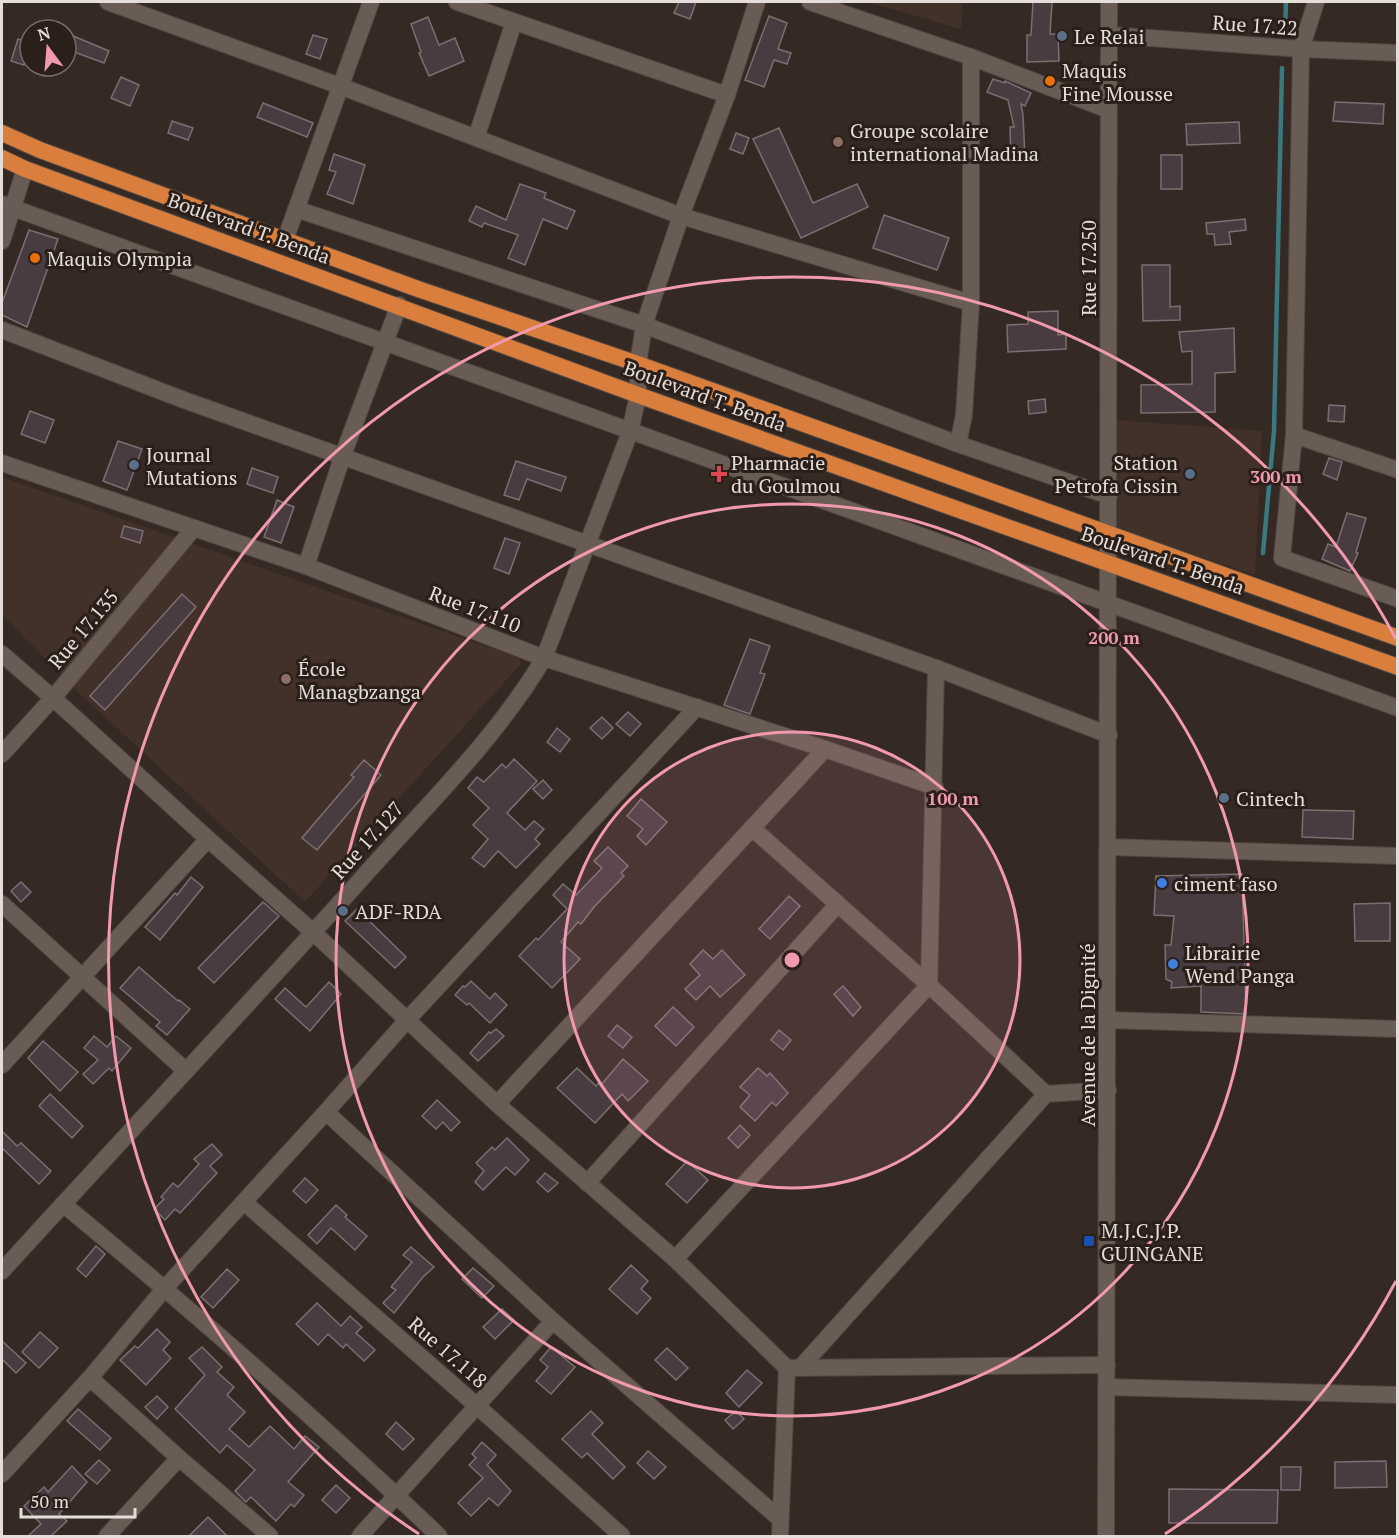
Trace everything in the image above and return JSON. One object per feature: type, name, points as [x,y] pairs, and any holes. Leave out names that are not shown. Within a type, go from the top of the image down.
[{"type":"highway","name":"Boulevard T. Benda","points":[[2,133],[40,150],[418,289],[638,364],[1398,638]]},
{"type":"highway","name":"Boulevard T. Benda","points":[[2,158],[25,169],[638,395],[1398,667]]},
{"type":"street","points":[[108,2],[340,86],[681,216],[971,303]]},
{"type":"street","points":[[285,240],[371,2]]},
{"type":"street","points":[[457,2],[727,95]]},
{"type":"street","name":"Rue 17.127","points":[[2,1271],[484,742],[520,695],[544,658],[630,432],[638,395],[638,364],[644,326],[681,216],[727,95],[757,2]]},
{"type":"street","points":[[810,2],[971,57],[1109,110]]},
{"type":"street","name":"Rue 17.250","points":[[1109,2],[1109,534]]},
{"type":"street","points":[[1316,2],[1301,49],[1294,435],[1282,558],[1398,599]]},
{"type":"street","points":[[476,138],[514,22]]},
{"type":"street","name":"Rue 17.22","points":[[1109,35],[1301,49],[1398,53]]},
{"type":"street","points":[[958,444],[964,415],[971,303],[971,57]]},
{"type":"street","points":[[2,241],[7,206],[25,169]]},
{"type":"street","points":[[7,206],[1398,708]]},
{"type":"street","points":[[296,209],[644,326],[958,444],[1109,496]]},
{"type":"street","points":[[306,566],[343,455],[387,343],[399,305]]},
{"type":"street","points":[[2,330],[184,400],[936,668],[1109,735]]},
{"type":"street","points":[[1294,435],[1398,470]]},
{"type":"street","name":"Rue 17.110","points":[[2,463],[306,566],[544,658],[935,787]]},
{"type":"street","name":"Rue 17.135","points":[[2,754],[53,698],[194,528]]},
{"type":"street","name":"Avenue de la Dignité","points":[[1106,1536],[1109,534]]},
{"type":"street","points":[[2,654],[313,932],[497,1104],[675,1259],[794,1368],[1107,1365]]},
{"type":"street","points":[[675,1259],[929,985],[936,668]]},
{"type":"street","points":[[2,1474],[90,1378],[165,1288],[408,1019],[697,707]]},
{"type":"street","points":[[497,1104],[825,749]]},
{"type":"street","points":[[752,828],[929,985],[1046,1094]]},
{"type":"street","points":[[2,1064],[208,839]]},
{"type":"street","points":[[1108,847],[1398,856]]},
{"type":"street","points":[[2,904],[186,1071]]},
{"type":"street","points":[[587,1183],[838,904]]},
{"type":"street","points":[[1108,1020],[1398,1029]]},
{"type":"street","points":[[780,1536],[794,1368],[1046,1094],[1108,1090]]},
{"type":"street","points":[[326,1112],[553,1322],[780,1519]]},
{"type":"street","name":"Rue 17.118","points":[[244,1202],[622,1536]]},
{"type":"street","points":[[63,1204],[165,1288],[440,1536]]},
{"type":"street","points":[[360,1536],[553,1322]]},
{"type":"street","points":[[90,1378],[267,1535]]},
{"type":"street","points":[[1107,1387],[1398,1395]]},
{"type":"street","points":[[107,1536],[179,1458]]},
{"type":"shaded area","points":[[867,2],[963,2],[961,29]]},
{"type":"shaded area","points":[[1117,420],[1262,431],[1255,575],[1116,529]]},
{"type":"shaded area","name":"École Managbzanga","points":[[2,477],[519,658],[521,664],[305,902],[80,694],[2,615]]},
{"type":"building","points":[[679,2],[696,2],[690,19],[674,13]]},
{"type":"building","points":[[1033,2],[1052,2],[1050,34],[1058,34],[1059,61],[1027,62],[1027,35],[1031,35]]},
{"type":"building","points":[[769,16],[787,23],[778,49],[791,53],[787,64],[774,60],[764,87],[745,80]]},
{"type":"building","points":[[428,17],[439,45],[455,38],[464,61],[429,76],[419,53],[421,52],[411,24]]},
{"type":"building","points":[[313,35],[327,39],[320,59],[306,54]]},
{"type":"building","points":[[78,38],[109,51],[104,63],[78,53]]},
{"type":"building","points":[[18,39],[18,63],[11,61]]},
{"type":"building","points":[[121,77],[139,85],[130,106],[111,98]]},
{"type":"building","points":[[993,79],[1005,83],[1005,81],[1031,93],[1025,106],[1021,104],[1025,158],[1011,159],[1010,127],[1014,127],[1008,100],[987,92]]},
{"type":"building","points":[[1335,102],[1384,104],[1383,124],[1333,121]]},
{"type":"building","points":[[263,103],[313,123],[307,137],[257,117]]},
{"type":"building","points":[[172,121],[193,128],[188,140],[168,133]]},
{"type":"building","points":[[1239,122],[1240,143],[1187,145],[1186,124]]},
{"type":"building","points":[[779,128],[813,203],[857,184],[868,207],[801,238],[753,139]]},
{"type":"building","points":[[736,133],[749,138],[743,154],[730,149]]},
{"type":"building","points":[[334,154],[365,165],[353,204],[327,194],[336,172],[329,170]]},
{"type":"building","points":[[1161,155],[1182,155],[1182,189],[1161,189]]},
{"type":"building","points":[[520,184],[546,193],[544,198],[575,211],[567,229],[543,219],[525,265],[508,258],[518,235],[484,223],[482,227],[469,221],[476,206],[506,220]]},
{"type":"building","points":[[884,215],[949,238],[937,270],[873,248]]},
{"type":"building","points":[[1245,219],[1246,230],[1229,232],[1231,244],[1215,245],[1214,234],[1207,234],[1206,223]]},
{"type":"building","points":[[29,230],[58,239],[27,327],[2,315],[2,303]]},
{"type":"building","points":[[1142,265],[1170,265],[1170,307],[1180,306],[1180,320],[1143,321]]},
{"type":"building","points":[[1058,311],[1058,335],[1066,334],[1066,349],[1008,352],[1007,325],[1028,324],[1028,312]]},
{"type":"building","points":[[1234,328],[1235,372],[1215,373],[1215,412],[1141,413],[1141,385],[1192,384],[1192,351],[1182,352],[1179,332]]},
{"type":"building","points":[[1045,399],[1046,412],[1029,414],[1028,401]]},
{"type":"building","points":[[1329,405],[1345,406],[1344,422],[1328,421]]},
{"type":"building","points":[[30,411],[54,420],[45,443],[21,434]]},
{"type":"building","points":[[118,441],[142,449],[127,490],[103,481]]},
{"type":"building","points":[[1329,458],[1342,462],[1337,480],[1323,474]]},
{"type":"building","points":[[516,461],[566,477],[561,491],[527,479],[519,500],[504,495]]},
{"type":"building","points":[[252,468],[278,477],[273,493],[247,484]]},
{"type":"building","points":[[277,500],[294,507],[281,543],[264,537]]},
{"type":"building","points":[[1347,513],[1366,518],[1356,552],[1358,553],[1350,571],[1322,559],[1328,544],[1336,547]]},
{"type":"building","points":[[124,526],[143,531],[140,543],[121,537]]},
{"type":"building","points":[[505,538],[520,543],[509,574],[494,568]]},
{"type":"building","points":[[182,594],[196,607],[105,710],[90,696]]},
{"type":"building","points":[[750,639],[770,646],[760,673],[765,674],[750,714],[724,705]]},
{"type":"building","points":[[628,712],[641,724],[630,736],[616,724]]},
{"type":"building","points":[[602,717],[613,728],[602,739],[590,728]]},
{"type":"building","points":[[557,728],[570,739],[560,752],[547,742]]},
{"type":"building","points":[[514,759],[537,781],[507,813],[525,830],[534,821],[544,829],[535,839],[540,844],[516,868],[498,851],[484,867],[472,858],[488,839],[473,825],[489,808],[468,788],[477,777],[484,782],[502,764],[506,768]]},
{"type":"building","points":[[364,760],[381,775],[317,850],[302,838],[354,777],[351,775]]},
{"type":"building","points":[[543,780],[552,790],[543,799],[533,789]]},
{"type":"building","points":[[641,799],[667,822],[646,845],[637,836],[643,829],[627,816]]},
{"type":"building","points":[[1303,810],[1354,811],[1353,839],[1302,837]]},
{"type":"building","points":[[608,847],[628,866],[621,873],[624,876],[581,924],[578,922],[561,942],[580,959],[552,988],[519,956],[536,938],[538,940],[567,909],[553,895],[563,884],[576,895],[602,868],[594,861]]},
{"type":"building","points":[[1242,874],[1246,1014],[1201,1012],[1201,986],[1171,988],[1172,982],[1166,979],[1165,945],[1171,945],[1174,916],[1154,915],[1156,876]]},
{"type":"building","points":[[191,877],[203,887],[160,940],[145,927],[175,893],[177,895]]},
{"type":"building","points":[[21,882],[31,892],[21,902],[11,891]]},
{"type":"building","points":[[789,896],[800,906],[770,939],[759,929]]},
{"type":"building","points":[[263,902],[279,916],[214,983],[198,968]]},
{"type":"building","points":[[1390,903],[1390,941],[1355,941],[1354,904]]},
{"type":"building","points":[[357,909],[406,957],[395,968],[345,921]]},
{"type":"building","points":[[703,950],[713,959],[722,950],[745,975],[720,997],[710,986],[696,1000],[685,989],[700,975],[690,964]]},
{"type":"building","points":[[139,967],[190,1009],[167,1035],[156,1026],[160,1022],[120,988]]},
{"type":"building","points":[[471,981],[490,999],[495,993],[507,1005],[490,1023],[469,1003],[467,1005],[455,995]]},
{"type":"building","points":[[329,982],[341,994],[310,1031],[275,999],[285,988],[306,1007]]},
{"type":"building","points":[[843,986],[861,1007],[853,1016],[834,994]]},
{"type":"building","points":[[673,1007],[694,1027],[676,1046],[655,1026]]},
{"type":"building","points":[[617,1025],[632,1037],[623,1048],[608,1036]]},
{"type":"building","points":[[496,1029],[504,1036],[478,1061],[470,1053],[489,1032]]},
{"type":"building","points":[[779,1030],[791,1040],[783,1050],[771,1040]]},
{"type":"building","points":[[94,1036],[107,1047],[116,1036],[131,1048],[112,1071],[109,1068],[93,1084],[83,1074],[98,1060],[84,1048]]},
{"type":"building","points":[[43,1041],[78,1072],[60,1091],[28,1058]]},
{"type":"building","points":[[623,1059],[648,1081],[628,1101],[622,1094],[595,1123],[557,1088],[577,1068],[596,1086],[599,1083],[601,1085]]},
{"type":"building","points":[[758,1068],[767,1076],[770,1073],[788,1093],[776,1106],[772,1102],[755,1121],[740,1107],[750,1095],[740,1087]]},
{"type":"building","points":[[50,1094],[83,1126],[72,1138],[39,1106]]},
{"type":"building","points":[[437,1100],[460,1122],[451,1131],[443,1122],[436,1129],[422,1116]]},
{"type":"building","points":[[740,1125],[750,1135],[738,1148],[728,1138]]},
{"type":"building","points":[[2,1131],[17,1146],[21,1143],[51,1171],[39,1184],[2,1148]]},
{"type":"building","points":[[507,1138],[529,1160],[515,1175],[506,1167],[483,1190],[475,1182],[484,1171],[476,1163],[492,1147],[495,1150]]},
{"type":"building","points":[[212,1144],[222,1155],[210,1166],[217,1173],[180,1213],[175,1209],[165,1220],[154,1209],[164,1199],[161,1197],[173,1183],[178,1187],[199,1164],[194,1159]]},
{"type":"building","points":[[687,1161],[708,1180],[687,1203],[666,1184]]},
{"type":"building","points":[[545,1173],[558,1183],[548,1192],[537,1182]]},
{"type":"building","points":[[305,1178],[318,1190],[306,1203],[293,1191]]},
{"type":"building","points":[[336,1205],[347,1215],[345,1217],[367,1236],[355,1250],[331,1228],[317,1244],[308,1235]]},
{"type":"building","points":[[96,1246],[105,1254],[86,1277],[77,1269]]},
{"type":"building","points":[[411,1247],[434,1267],[394,1313],[383,1303],[396,1290],[391,1287],[412,1262],[403,1255]]},
{"type":"building","points":[[631,1265],[648,1281],[641,1289],[651,1298],[637,1314],[609,1289]]},
{"type":"building","points":[[473,1268],[494,1286],[482,1298],[462,1279]]},
{"type":"building","points":[[227,1269],[239,1280],[213,1308],[201,1297]]},
{"type":"building","points":[[317,1303],[341,1326],[350,1316],[362,1327],[356,1333],[375,1350],[364,1361],[346,1344],[343,1348],[328,1334],[318,1345],[296,1324]]},
{"type":"building","points":[[502,1309],[514,1320],[495,1339],[483,1327]]},
{"type":"building","points":[[157,1329],[170,1342],[163,1350],[171,1358],[146,1385],[120,1360],[135,1346],[138,1348]]},
{"type":"building","points":[[40,1332],[58,1348],[39,1368],[22,1352]]},
{"type":"building","points":[[2,1341],[26,1363],[16,1373],[2,1359]]},
{"type":"building","points":[[202,1347],[222,1367],[217,1372],[234,1387],[227,1395],[245,1412],[229,1429],[249,1447],[270,1426],[294,1449],[305,1436],[319,1447],[288,1482],[304,1495],[294,1507],[291,1504],[276,1521],[251,1497],[246,1502],[235,1491],[255,1470],[227,1445],[220,1453],[175,1409],[205,1375],[189,1358]]},
{"type":"building","points":[[551,1347],[575,1367],[551,1394],[536,1381],[548,1367],[540,1360]]},
{"type":"building","points":[[667,1348],[688,1368],[676,1380],[655,1360]]},
{"type":"building","points":[[747,1370],[762,1383],[739,1407],[726,1393]]},
{"type":"building","points":[[157,1396],[168,1407],[157,1419],[145,1407]]},
{"type":"building","points":[[78,1409],[111,1438],[100,1450],[67,1421]]},
{"type":"building","points":[[591,1411],[603,1423],[592,1434],[625,1467],[613,1479],[587,1453],[582,1458],[562,1439]]},
{"type":"building","points":[[736,1411],[744,1419],[733,1429],[725,1420]]},
{"type":"building","points":[[396,1422],[414,1439],[403,1450],[386,1434]]},
{"type":"building","points":[[482,1442],[496,1455],[487,1465],[511,1491],[498,1506],[489,1498],[471,1516],[458,1503],[483,1478],[469,1465],[476,1458],[472,1454]]},
{"type":"building","points":[[648,1451],[666,1467],[654,1479],[637,1463]]},
{"type":"building","points":[[99,1460],[110,1470],[97,1484],[85,1474]]},
{"type":"building","points":[[1386,1461],[1387,1487],[1335,1488],[1335,1462]]},
{"type":"building","points":[[72,1466],[87,1482],[59,1514],[67,1521],[51,1536],[28,1536],[41,1524],[24,1506],[44,1487],[48,1492]]},
{"type":"building","points":[[1281,1467],[1301,1467],[1300,1490],[1281,1490]]},
{"type":"building","points":[[336,1485],[350,1498],[336,1513],[322,1500]]},
{"type":"building","points":[[1169,1489],[1278,1490],[1277,1523],[1169,1523]]},
{"type":"building","points":[[208,1517],[227,1536],[189,1536]]},
{"type":"waterway","points":[[1285,30],[1286,2]]},
{"type":"waterway","points":[[1263,553],[1274,431],[1282,68]]},
{"type":"place","name":"Le Relai","points":[[1062,36]]},
{"type":"place","name":"Maquis Fine Mousse","points":[[1050,81]]},
{"type":"place","name":"Groupe scolaire international Madina","points":[[838,142]]},
{"type":"place","name":"Maquis Olympia","points":[[35,258]]},
{"type":"place","name":"Journal Mutations","points":[[134,465]]},
{"type":"place","name":"Pharmacie du Goulmou","points":[[719,474]]},
{"type":"place","name":"Station Petrofa Cissin","points":[[1190,474]]},
{"type":"place","name":"École Managbzanga","points":[[286,679]]},
{"type":"place","name":"Cintech","points":[[1224,798]]},
{"type":"place","name":"ciment faso","points":[[1162,883]]},
{"type":"place","name":"ADF-RDA","points":[[343,911]]},
{"type":"place","name":"Librairie Wend Panga","points":[[1173,964]]},
{"type":"place","name":"M.J.C.J.P. GUINGANE","points":[[1089,1241]]}]
